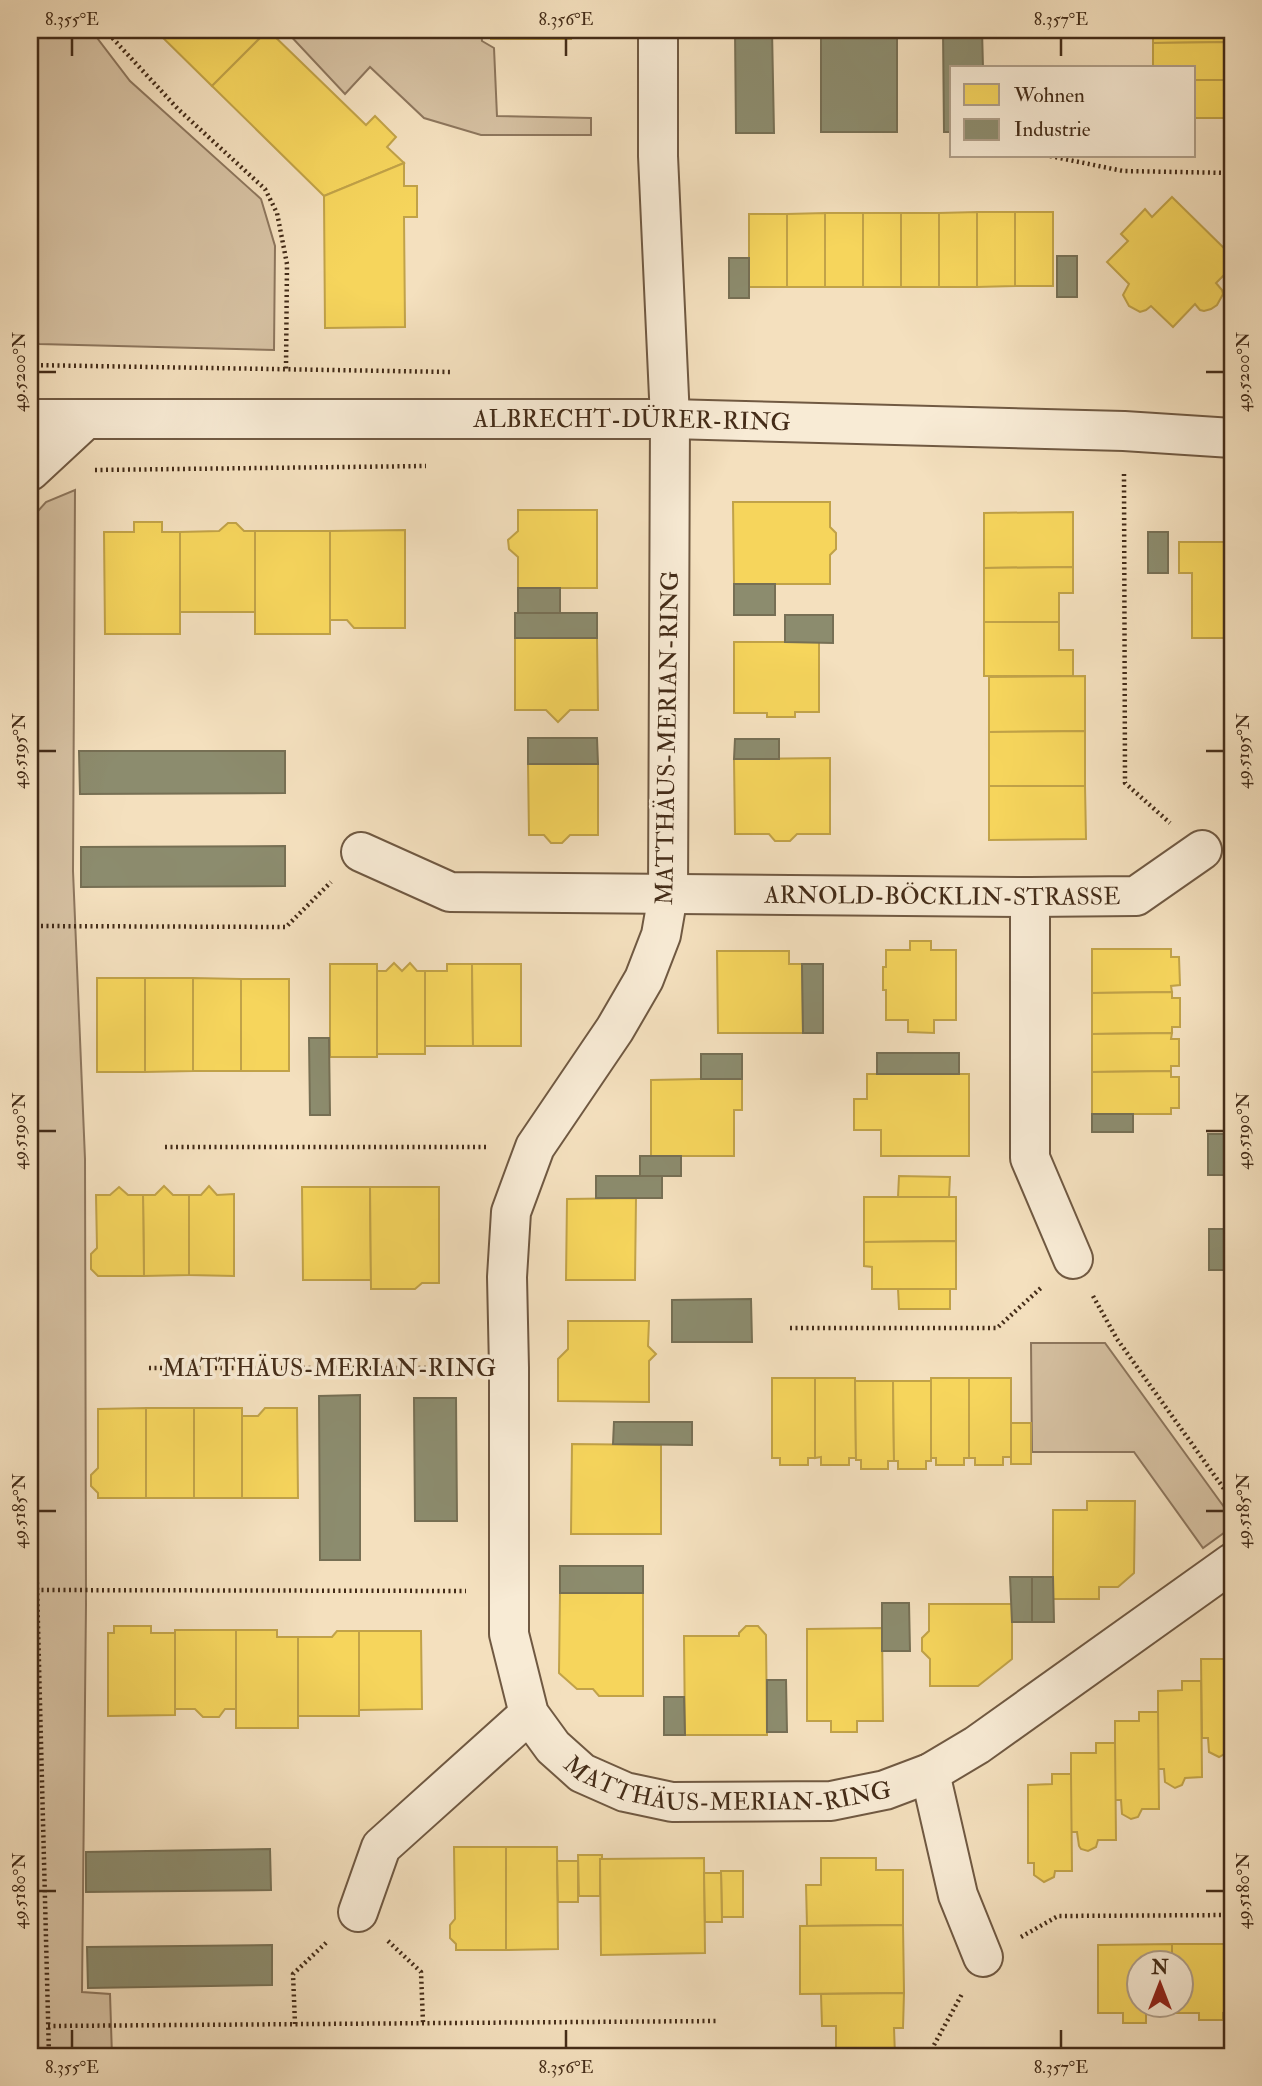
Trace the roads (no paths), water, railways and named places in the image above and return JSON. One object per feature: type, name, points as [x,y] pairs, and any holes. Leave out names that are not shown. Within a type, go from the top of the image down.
[{"type":"street","name":"MATTHÄUS-MERIAN-RING","points":[[658,30],[658,156],[670,419],[668,895],[661,935],[644,979],[615,1029],[535,1147],[511,1212],[507,1277],[509,1634],[529,1714],[553,1747],[582,1773],[625,1792],[672,1802],[831,1801],[885,1790],[930,1773],[977,1745],[1232,1563]]},
{"type":"street","name":"ALBRECHT-DÜRER-RING","points":[[30,419],[670,419],[1124,431],[1232,438]]},
{"type":"street","points":[[30,471],[86,419]]},
{"type":"street","name":"ARNOLD-BÖCKLIN-STRASSE","points":[[361,852],[450,892],[1030,897],[1136,896],[1202,850]]},
{"type":"street","points":[[1030,897],[1030,1158],[1073,1259]]},
{"type":"street","points":[[358,1912],[381,1847],[529,1714]]},
{"type":"street","points":[[930,1773],[958,1895],[983,1957]]}]
